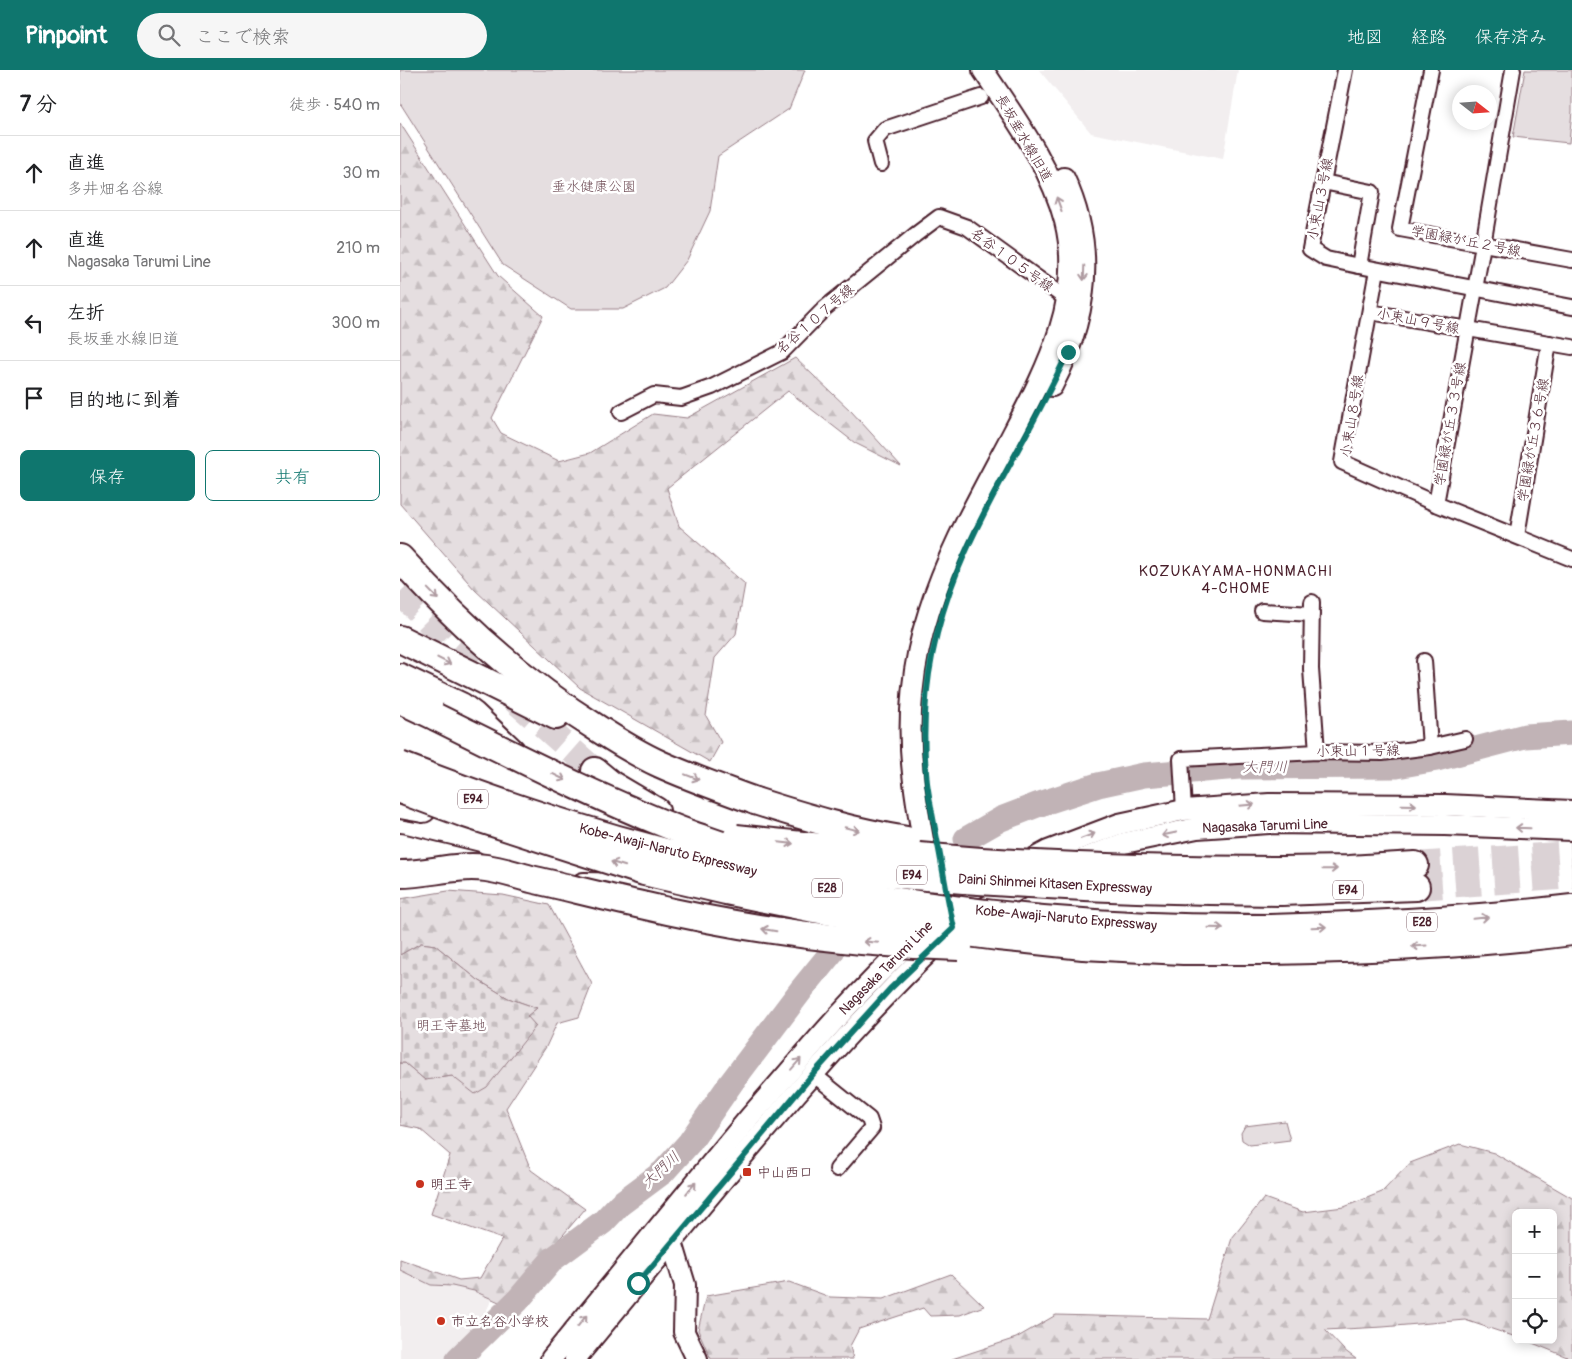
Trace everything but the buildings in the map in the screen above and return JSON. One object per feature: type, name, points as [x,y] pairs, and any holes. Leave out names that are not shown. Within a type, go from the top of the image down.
[{"type":"highway","points":[[400,558],[455,616],[498,656],[582,719],[658,764]]},
{"type":"highway","points":[[400,639],[604,740],[658,764],[755,802],[808,818],[901,839],[983,851],[1281,881]]},
{"type":"highway","points":[[400,677],[441,708],[527,762],[608,800],[715,843],[773,861],[867,884],[1182,939]]},
{"type":"highway","points":[[400,700],[441,708]]},
{"type":"highway","name":"Kobe-Awaji-Naruto Expressway","points":[[400,765],[563,823],[701,860],[819,887],[908,902],[1082,922],[1182,939]]},
{"type":"highway","points":[[596,771],[640,802],[685,828],[779,868],[826,884],[947,917]]},
{"type":"highway","name":"Daini Shinmei Kitasen Expressway","points":[[400,782],[488,802],[546,824]]},
{"type":"highway","name":"Kobe-Awaji-Naruto Expressway","points":[[400,790],[566,848],[644,872],[726,892],[814,909],[998,937],[1083,946],[1182,939],[1271,940],[1392,948],[1572,932]]},
{"type":"highway","name":"Daini Shinmei Kitasen Expressway","points":[[408,806],[546,824],[718,836],[980,861],[1167,869],[1281,881],[1416,876]]},
{"type":"highway","points":[[400,847],[486,871],[638,905],[695,917],[817,937],[947,947],[1182,939]]},
{"type":"highway","points":[[400,874],[457,867],[542,883],[636,887],[808,902],[947,917]]},
{"type":"highway","name":"Kobe-Awaji-Naruto Expressway","points":[[1271,940],[1364,926],[1459,920],[1572,908]]},
{"type":"main road","name":"長坂垂水線旧道","points":[[984,70],[1037,155],[1058,200],[1069,240],[1070,281],[1074,305]]},
{"type":"main road","name":"長坂垂水線旧道","points":[[947,917],[912,771],[911,718],[916,666],[921,641],[928,613],[959,536],[1045,370],[1060,332],[1084,286],[1084,259],[1080,225],[1075,205],[1049,149],[999,70]]},
{"type":"main road","name":"Nagasaka Tarumi Line","points":[[551,1359],[798,1061],[879,972],[983,886],[1048,851],[1119,824],[1184,810],[1268,804],[1446,805],[1572,811]]},
{"type":"main road","name":"Nagasaka Tarumi Line","points":[[638,1283],[813,1074],[890,989],[947,917],[993,903],[1056,869],[1124,843],[1197,828],[1269,823],[1445,825],[1572,830]]},
{"type":"main road","points":[[672,1242],[685,1285],[684,1332],[697,1359]]},
{"type":"main road","points":[[575,1359],[638,1283]]},
{"type":"main road","points":[[584,1359],[638,1283]]},
{"type":"street","name":"小束山３号線","points":[[1345,70],[1310,249],[1326,259],[1572,307]]},
{"type":"street","name":"学園緑が丘２号線","points":[[1431,70],[1400,229],[1572,260]]},
{"type":"street","name":"学園緑が丘３３号線","points":[[1513,70],[1436,504],[1572,559]]},
{"type":"street","points":[[881,164],[875,140],[885,129],[981,97]]},
{"type":"street","points":[[1323,182],[1372,192],[1359,266]]},
{"type":"street","name":"名谷１０５号線","points":[[915,235],[939,217],[967,227],[1074,305]]},
{"type":"street","name":"名谷１０７号線","points":[[621,412],[654,395],[681,398],[712,387],[782,352],[825,308],[915,235]]},
{"type":"street","name":"小束山８号線","points":[[1377,270],[1342,462],[1436,504]]},
{"type":"street","name":"小束山９号線","points":[[1370,312],[1572,347]]},
{"type":"street","name":"学園緑が丘３６号線","points":[[1517,536],[1549,343]]},
{"type":"street","points":[[1262,611],[1312,608],[1311,669],[1317,752]]},
{"type":"street","points":[[1424,660],[1430,746]]},
{"type":"street","name":"小束山１号線","points":[[1184,810],[1181,760],[1317,752],[1382,753],[1430,746],[1466,738]]},
{"type":"street","points":[[813,1074],[869,1119],[872,1128],[837,1169]]},
{"type":"shaded area","points":[[1039,70],[1238,70],[1223,159],[1091,133]]},
{"type":"shaded area","name":"市立名谷小学校","points":[[400,1270],[431,1285],[452,1286],[474,1291],[492,1299],[471,1343],[454,1359],[400,1359]]},
{"type":"green space","name":"垂水健康公園","points":[[400,70],[805,70],[789,109],[718,156],[710,211],[687,260],[665,288],[623,309],[571,309],[503,265],[400,103]]},
{"type":"green space","points":[[1525,70],[1572,70],[1572,111],[1569,143],[1513,137]]},
{"type":"green space","points":[[400,123],[498,276],[543,316],[492,418],[501,433],[559,461],[590,453],[653,414],[687,418],[795,358],[851,411],[901,466],[855,443],[788,391],[667,488],[679,526],[745,584],[736,634],[715,658],[706,716],[721,742],[710,762],[580,688],[475,590],[400,504]]},
{"type":"green space","points":[[448,891],[503,895],[549,905],[592,984],[579,1017],[557,1023],[546,1047],[506,1108],[531,1170],[585,1209],[541,1261],[499,1302],[474,1291],[452,1286],[431,1285],[400,1270],[400,1259],[459,1280],[480,1278],[502,1239],[431,1214],[450,1155],[420,1129],[400,1125],[400,1063],[405,1063],[425,1080],[452,1076],[536,1026],[526,1016],[537,1008],[508,998],[478,980],[435,945],[421,943],[400,955],[400,899]]},
{"type":"green space","name":"明王寺墓地","points":[[421,943],[435,945],[478,980],[508,998],[537,1008],[527,1016],[536,1026],[487,1087],[475,1094],[452,1076],[425,1080],[405,1063],[400,1063],[400,955]]},
{"type":"green space","points":[[1285,1121],[1290,1140],[1250,1145],[1242,1140],[1241,1133],[1245,1126]]},
{"type":"green space","points":[[1460,1144],[1494,1153],[1572,1198],[1572,1359],[1535,1344],[1557,1344],[1557,1209],[1512,1209],[1512,1336],[1465,1320],[1325,1330],[1344,1350],[1356,1359],[952,1359],[1016,1338],[1056,1315],[1207,1319],[1232,1238],[1264,1198],[1303,1212],[1344,1207],[1382,1192],[1410,1163]]},
{"type":"green space","points":[[951,1274],[984,1306],[960,1315],[930,1316],[923,1308],[859,1329],[850,1346],[853,1359],[711,1359],[698,1330],[706,1296],[789,1282],[830,1297],[883,1299]]},
{"type":"waterway","name":"大門川","points":[[966,839],[1001,819],[1037,805],[1098,785],[1144,775],[1239,767],[1397,766],[1437,759],[1525,736],[1572,733]]},
{"type":"waterway","name":"大門川","points":[[458,1359],[518,1300],[553,1259],[603,1222],[620,1204],[663,1172],[690,1142],[731,1083],[832,952]]},
{"type":"tunnel","points":[[400,592],[449,642],[595,771]]},
{"type":"tunnel","points":[[1415,865],[1572,854]]},
{"type":"tunnel","points":[[1416,887],[1572,876]]},
{"type":"place","name":"中山西口","points":[[747,1172]]},
{"type":"place","name":"明王寺","points":[[420,1184]]},
{"type":"place","name":"市立名谷小学校","points":[[441,1321]]},
{"type":"district","name":"KOZUKAYAMA-HONMACHI 4-CHOME","points":[[1236,580]]},
{"type":"route","points":[[638,1283],[813,1074],[890,989],[954,928],[927,782],[926,702],[933,648],[947,599],[971,542],[1068,352]]}]
